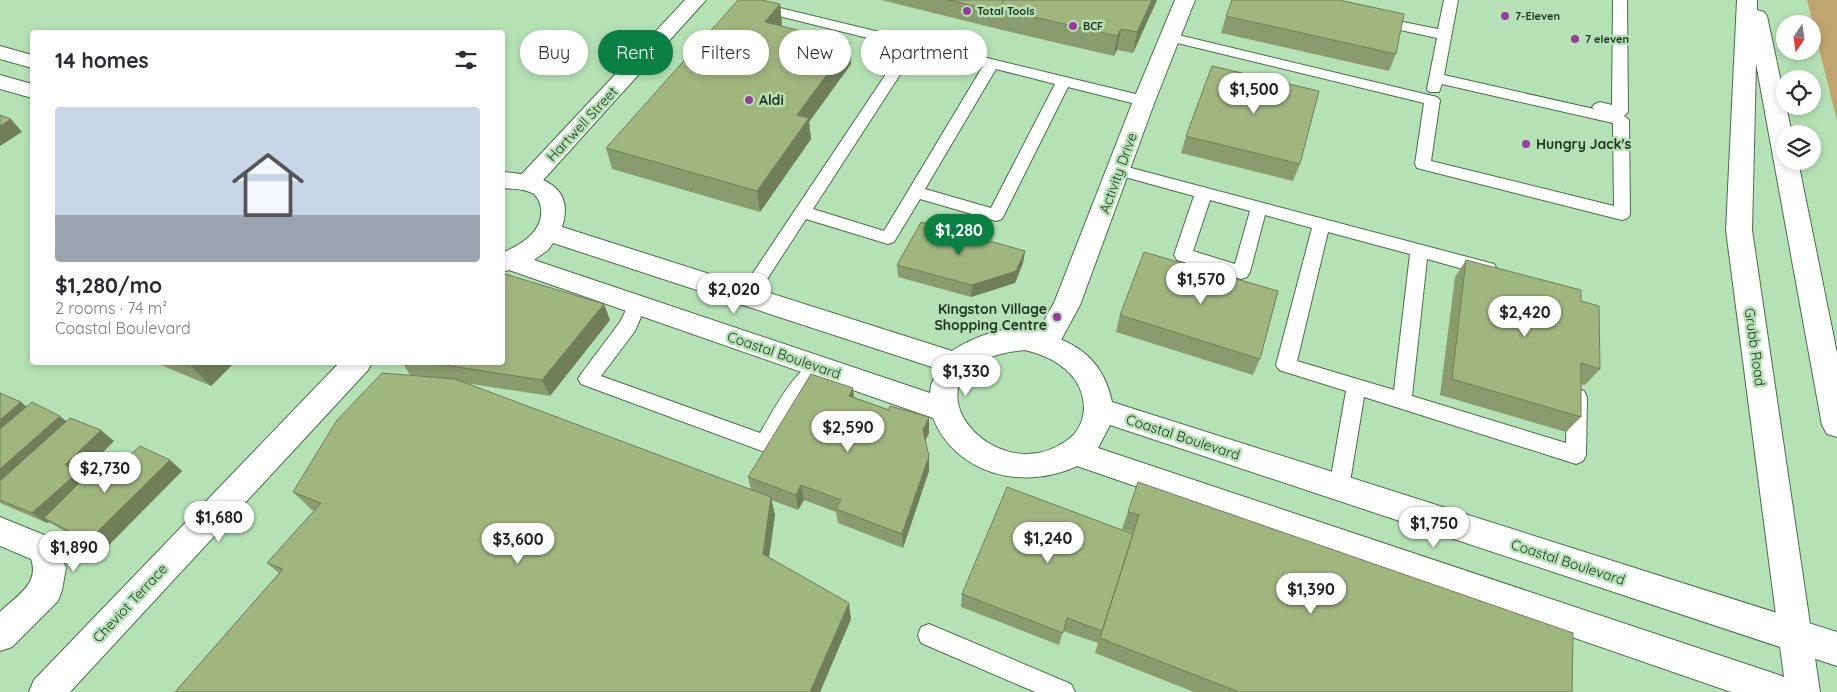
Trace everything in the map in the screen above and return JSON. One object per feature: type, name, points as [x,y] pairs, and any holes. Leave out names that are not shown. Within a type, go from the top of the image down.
[{"type":"street","name":"Hartwell Street","points":[[528,182],[696,0]]},
{"type":"street","name":"Activity Drive","points":[[1045,344],[1067,305],[1120,170],[1144,101],[1185,0]]},
{"type":"street","name":"Grubb Road","points":[[1747,0],[1739,230],[1803,692]]},
{"type":"street","points":[[1754,0],[1778,125]]},
{"type":"street","points":[[0,52],[30,61]]},
{"type":"street","points":[[0,82],[30,90]]},
{"type":"street","points":[[1787,170],[1837,425]]},
{"type":"street","points":[[505,180],[528,182],[541,188],[551,196],[555,207],[555,219],[550,232],[533,248],[506,262]]},
{"type":"street","points":[[550,232],[957,364]]},
{"type":"street","name":"Coastal Boulevard","points":[[506,262],[945,410]]},
{"type":"street","points":[[1005,340],[1025,340],[1045,344],[1070,357],[1090,376],[1097,393],[1099,410],[1096,426],[1087,440],[1073,452],[1057,461],[1037,466],[1016,466],[1000,462],[977,452],[962,440],[951,425],[945,410],[944,393],[948,378],[957,364],[970,353],[1005,340]]},
{"type":"street","name":"Cheviot Terrace","points":[[46,692],[355,365]]},
{"type":"street","name":"Coastal Boulevard","points":[[1099,410],[1837,649]]},
{"type":"street","points":[[1073,452],[1650,646],[1779,692]]},
{"type":"street","points":[[0,531],[43,548],[50,568],[46,590],[0,635]]},
{"type":"lane","points":[[1437,74],[1621,120],[1622,214],[1422,164],[1432,100],[1451,0]]},
{"type":"lane","points":[[1437,74],[1620,112],[1620,0]]},
{"type":"lane","points":[[780,12],[861,32]]},
{"type":"lane","points":[[1368,18],[1444,35]]},
{"type":"lane","points":[[1170,37],[1432,100]]},
{"type":"lane","points":[[987,63],[1144,101]]},
{"type":"lane","points":[[802,212],[888,238],[992,64]]},
{"type":"lane","points":[[747,296],[892,75]]},
{"type":"lane","points":[[915,192],[996,215],[1064,81]]},
{"type":"lane","points":[[1120,170],[1503,273]]},
{"type":"lane","points":[[1204,192],[1183,255],[1241,272],[1259,208]]},
{"type":"lane","points":[[1321,224],[1286,365],[1576,455],[1577,382]]},
{"type":"lane","points":[[1402,401],[1419,250]]},
{"type":"lane","points":[[637,305],[628,326],[588,379],[765,443],[800,385],[820,367]]},
{"type":"lane","points":[[1338,488],[1356,387]]},
{"type":"lane","points":[[929,635],[1063,692]]},
{"type":"shaded area","points":[[1807,0],[1837,0],[1837,121],[1821,56],[1821,15],[1811,15]]},
{"type":"building","name":"Aldi","points":[[738,0],[762,0],[780,4],[765,22],[797,30],[779,30],[779,75],[826,75],[797,115],[809,118],[757,191],[606,148],[683,62],[683,75],[769,75],[769,30],[711,30]]},
{"type":"building","points":[[949,0],[1004,0],[999,12]]},
{"type":"building","points":[[1004,0],[1152,0],[1137,32],[1121,29],[1117,36],[999,9]]},
{"type":"building","points":[[1232,0],[1339,0],[1404,14],[1396,54],[1226,16]]},
{"type":"building","points":[[1212,66],[1319,91],[1300,164],[1186,136]]},
{"type":"building","points":[[0,115],[11,119],[0,126]]},
{"type":"building","points":[[921,222],[1025,251],[1016,271],[972,285],[897,265]]},
{"type":"building","points":[[1144,252],[1278,291],[1260,359],[1120,315]]},
{"type":"building","points":[[1466,260],[1581,290],[1581,301],[1599,306],[1600,369],[1581,363],[1581,417],[1452,379]]},
{"type":"building","points":[[505,274],[604,304],[542,380],[444,365],[505,365]]},
{"type":"building","points":[[382,373],[455,379],[771,497],[763,554],[849,603],[810,692],[175,692],[283,569],[267,563],[321,503],[293,492],[337,420]]},
{"type":"building","points":[[811,374],[853,388],[849,396],[889,410],[890,406],[929,417],[923,430],[929,456],[902,534],[836,509],[841,500],[801,485],[796,495],[748,477]]},
{"type":"building","points":[[0,393],[21,402],[0,420]]},
{"type":"building","points":[[32,402],[60,416],[0,469],[0,429]]},
{"type":"building","points":[[70,418],[101,430],[65,465],[78,472],[32,513],[0,500],[0,481]]},
{"type":"building","points":[[140,446],[170,460],[88,541],[44,518],[87,475],[101,481]]},
{"type":"building","points":[[1138,482],[1573,633],[1572,692],[1239,692],[1100,638],[1139,515],[1128,512]]},
{"type":"building","points":[[1007,487],[1133,534],[1102,631],[1067,618],[1063,633],[962,594]]},
{"type":"place","name":"Total Tools","points":[[967,11]]},
{"type":"place","name":"7-Eleven","points":[[1505,16]]},
{"type":"place","name":"BCF","points":[[1073,26]]},
{"type":"place","name":"7 eleven","points":[[1575,39]]},
{"type":"place","name":"Aldi","points":[[749,100]]},
{"type":"place","name":"Hungry Jack's","points":[[1526,144]]},
{"type":"place","name":"Kingston Village Shopping Centre","points":[[1057,317]]}]
